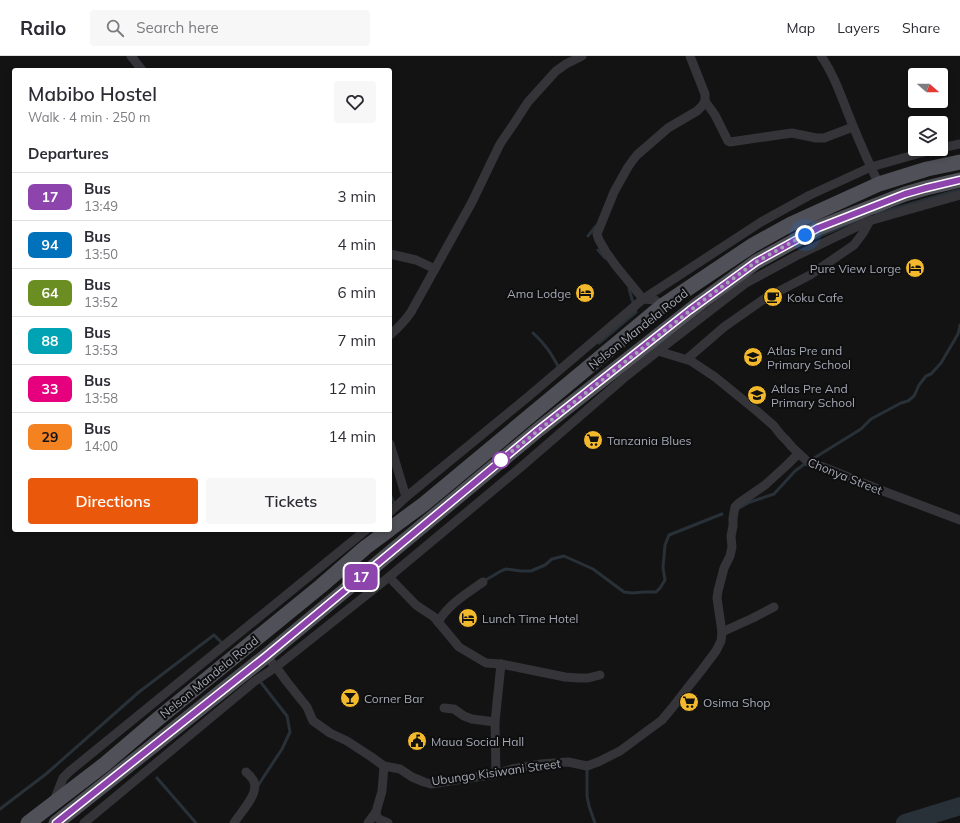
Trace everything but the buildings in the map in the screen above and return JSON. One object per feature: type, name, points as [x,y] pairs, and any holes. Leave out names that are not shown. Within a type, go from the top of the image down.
[{"type":"main road","name":"Nelson Mandela Road","points":[[392,528],[662,306],[740,254],[791,224],[879,184],[927,169],[960,162]]},
{"type":"main road","name":"Nelson Mandela Road","points":[[56,823],[266,656],[496,464],[653,347],[701,302],[756,262],[818,228],[868,215],[905,194],[960,180]]},
{"type":"main road","name":"Nelson Mandela Road","points":[[28,823],[105,764],[366,547],[387,532]]},
{"type":"street","points":[[131,56],[140,68]]},
{"type":"street","points":[[392,333],[404,322],[411,312],[472,202],[500,144],[528,102],[556,71],[582,56]]},
{"type":"street","points":[[690,56],[704,94],[705,101],[715,115],[728,141],[730,142],[792,134],[824,138],[853,127]]},
{"type":"street","points":[[821,56],[827,64],[879,184]]},
{"type":"street","points":[[662,306],[655,300],[643,299],[613,262],[599,240],[597,234],[614,192],[628,167],[637,155],[668,128],[697,110],[705,101]]},
{"type":"street","points":[[948,147],[960,144]]},
{"type":"street","points":[[392,510],[643,299],[761,222],[810,195],[871,167],[910,156]]},
{"type":"street","points":[[687,359],[724,327],[764,299],[810,274],[854,245],[863,233],[868,215],[960,195]]},
{"type":"street","points":[[392,254],[416,260],[435,269]]},
{"type":"street","points":[[84,823],[255,681],[276,667],[389,577],[521,467],[624,378],[653,347]]},
{"type":"street","name":"Chonya Street","points":[[653,347],[687,359],[710,374],[774,426],[781,436],[808,462],[883,491],[958,516]]},
{"type":"street","points":[[392,451],[406,497]]},
{"type":"street","name":"Ubungo Kisiwani Street","points":[[266,656],[307,707],[313,720],[330,733],[353,744],[384,766],[400,769],[412,777],[431,784],[496,774],[512,769],[541,764],[568,762],[588,766],[620,750],[662,720],[716,651],[721,641],[722,632],[718,606],[718,591],[724,568],[730,556],[732,547],[730,536],[733,526],[735,507],[765,485],[798,454]]},
{"type":"street","points":[[53,804],[63,778],[70,771],[364,532]]},
{"type":"street","points":[[389,577],[416,605],[434,617],[459,647],[486,663],[501,664],[565,677],[588,678],[600,675]]},
{"type":"street","points":[[438,622],[451,606],[483,582]]},
{"type":"street","points":[[722,632],[774,607]]},
{"type":"street","points":[[496,774],[495,722],[501,664]]},
{"type":"street","points":[[444,708],[454,709],[464,716],[472,719],[495,722]]},
{"type":"street","points":[[368,823],[376,812],[382,791],[384,766]]},
{"type":"street","points":[[234,823],[246,807],[255,790],[254,781],[246,772]]},
{"type":"street","points":[[376,812],[376,816],[378,818],[388,823]]},
{"type":"waterway","points":[[876,214],[960,190]]},
{"type":"waterway","points":[[815,238],[863,218]]},
{"type":"waterway","points":[[588,236],[596,226]]},
{"type":"waterway","points":[[598,250],[605,258]]},
{"type":"waterway","points":[[599,343],[636,312],[629,289]]},
{"type":"waterway","points":[[811,460],[861,429],[871,419],[901,403],[908,401],[914,396],[919,385],[926,376],[931,374],[941,363],[958,334],[960,325]]},
{"type":"waterway","points":[[533,333],[548,349],[559,368]]},
{"type":"waterway","points":[[739,508],[750,502],[774,494],[795,471],[806,463]]},
{"type":"waterway","points":[[392,498],[395,505]]},
{"type":"waterway","points":[[484,581],[506,569],[531,571],[545,565],[552,559],[564,556],[593,569],[624,592],[656,592],[665,580],[663,568],[665,545],[669,535],[722,514]]},
{"type":"waterway","points":[[0,809],[46,774],[139,692],[214,635],[224,645]]},
{"type":"waterway","points":[[257,787],[282,749],[290,732],[287,716],[259,680]]},
{"type":"waterway","points":[[587,767],[587,796],[595,823]]},
{"type":"waterway","points":[[157,778],[196,823]]},
{"type":"waterway","points":[[905,823],[960,806]]},
{"type":"bus line","name":"17","points":[[56,823],[266,656],[538,430],[690,310],[756,262],[818,228],[905,194],[960,180]]},
{"type":"place","name":"Pure View Lorge","points":[[915,268]]},
{"type":"place","name":"Ama Lodge","points":[[585,293]]},
{"type":"place","name":"Koku Cafe","points":[[773,297]]},
{"type":"place","name":"Atlas Pre and Primary School","points":[[753,357]]},
{"type":"place","name":"Atlas Pre And Primary School","points":[[757,395]]},
{"type":"place","name":"Tanzania Blues","points":[[593,440]]},
{"type":"place","name":"Lunch Time Hotel","points":[[468,618]]},
{"type":"place","name":"Corner Bar","points":[[350,698]]},
{"type":"place","name":"Osima Shop","points":[[689,702]]},
{"type":"place","name":"Maua Social Hall","points":[[417,741]]},
{"type":"route","points":[[501,460],[701,302],[756,262],[805,235]]}]
